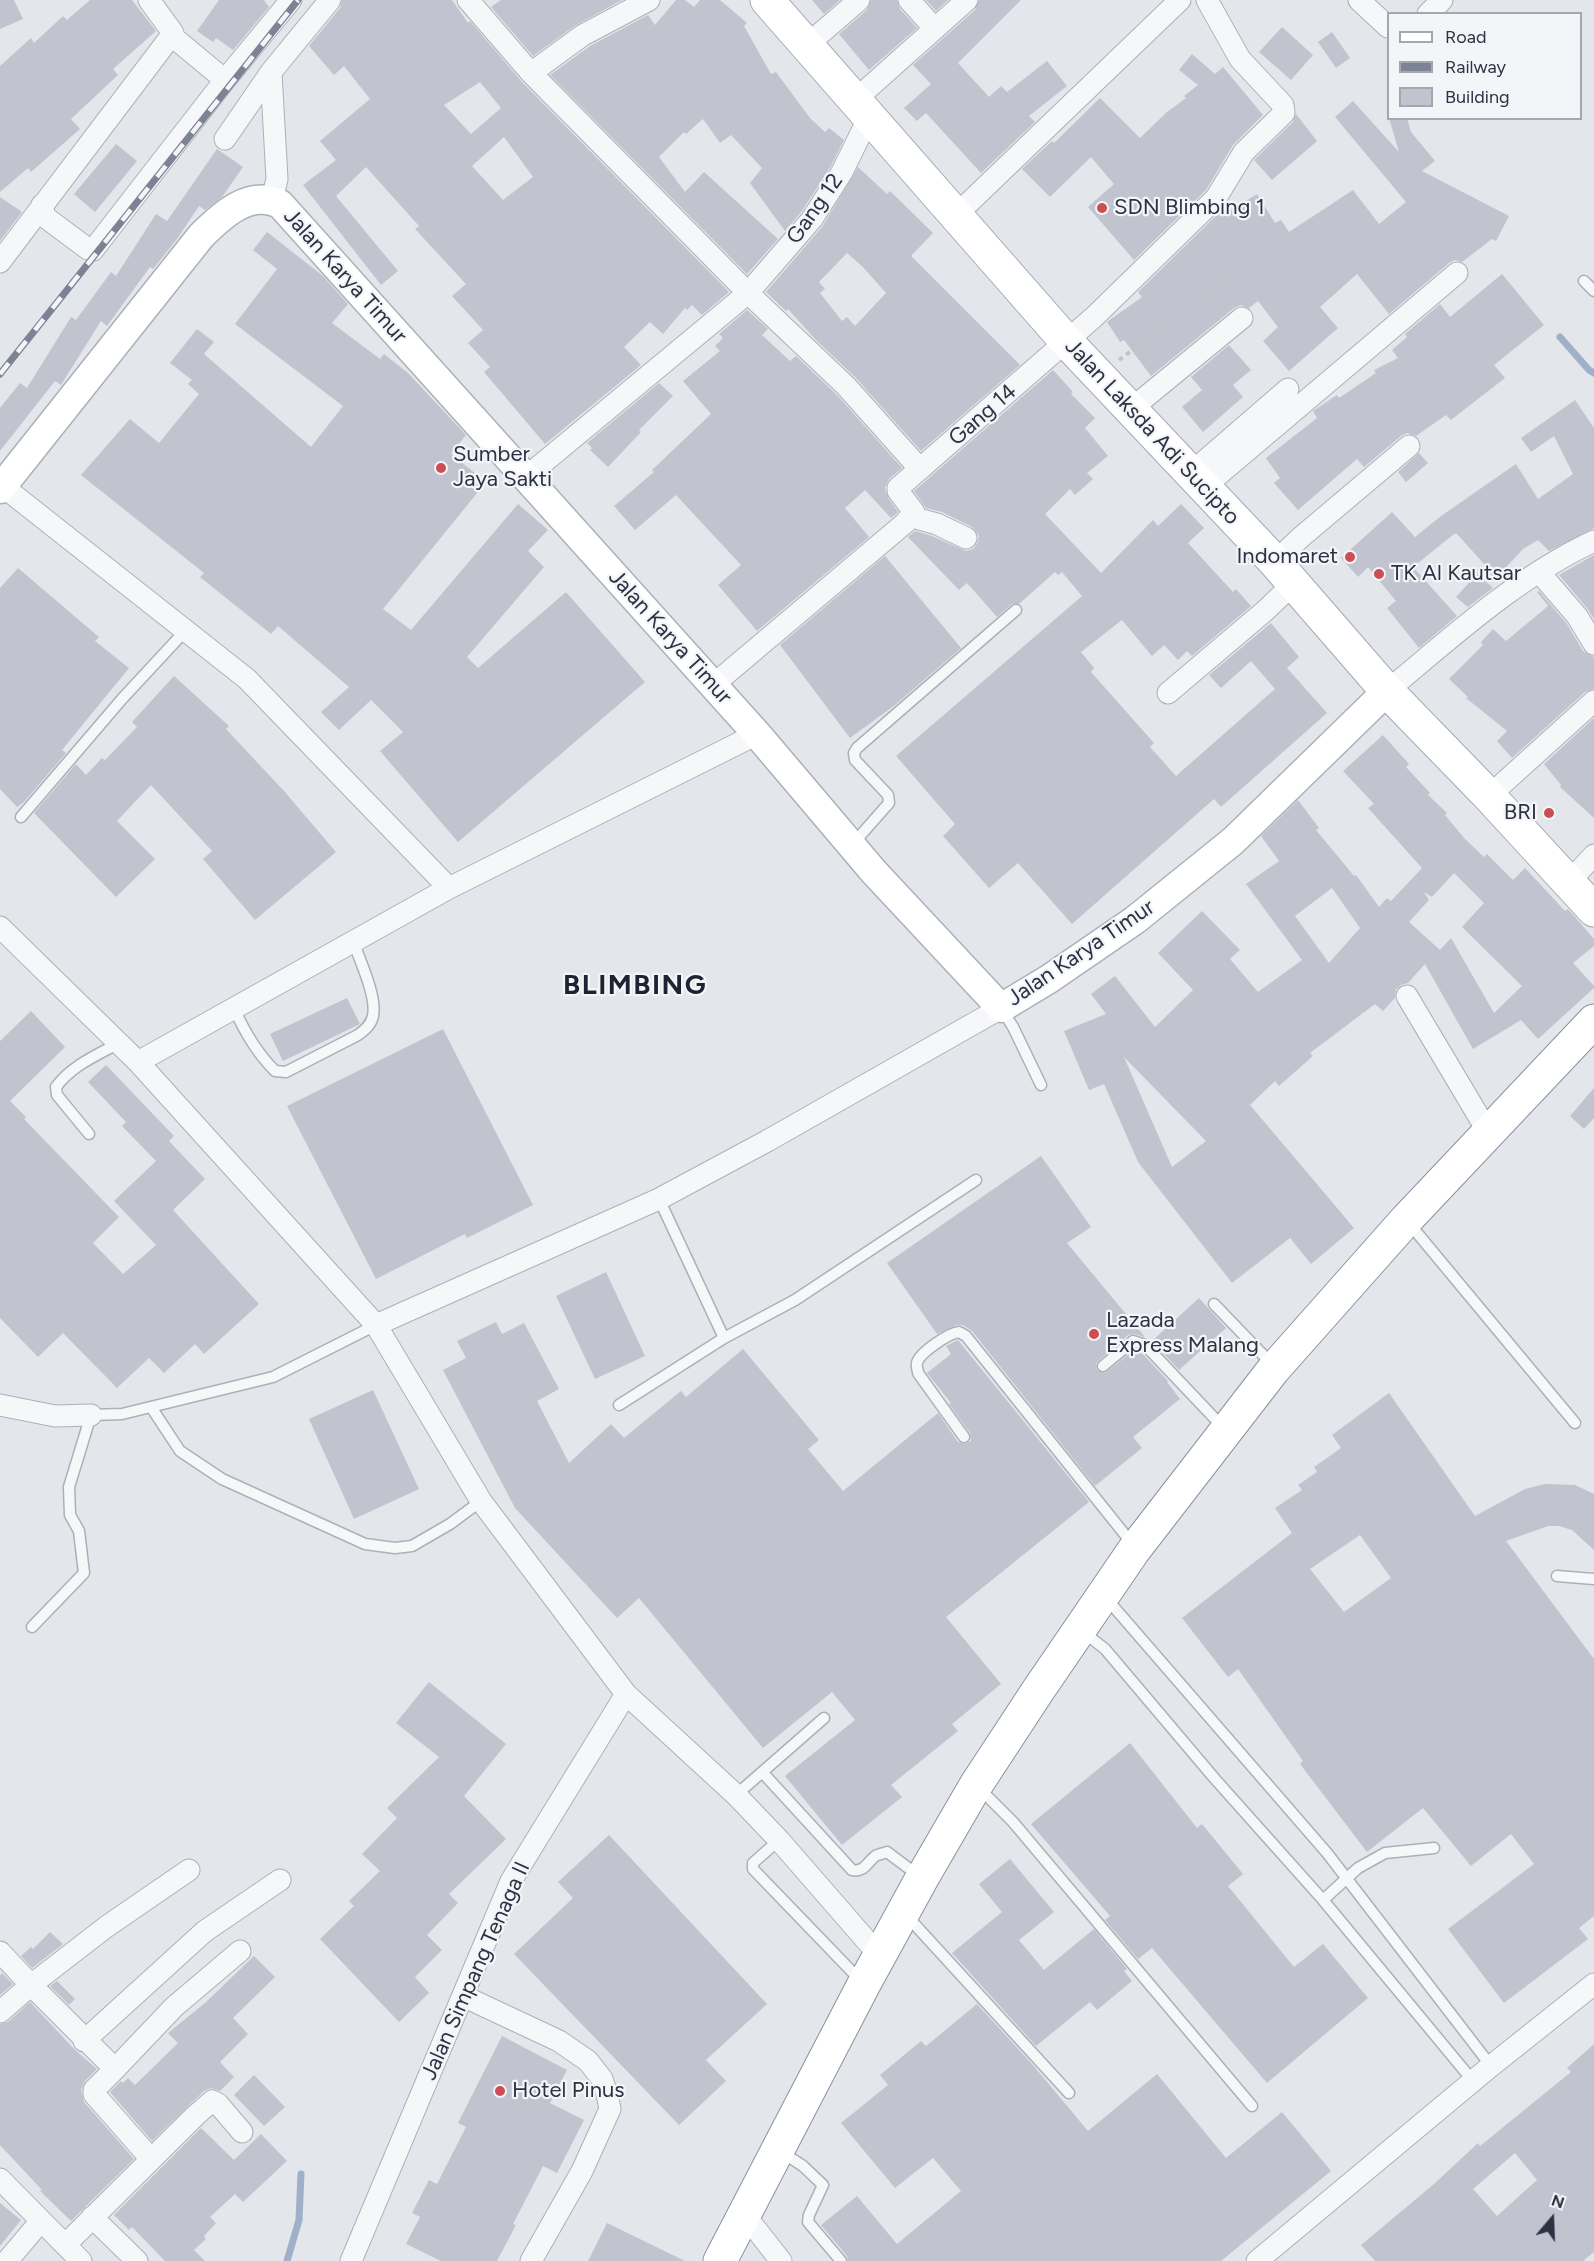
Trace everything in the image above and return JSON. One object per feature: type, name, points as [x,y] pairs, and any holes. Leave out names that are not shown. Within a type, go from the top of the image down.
[{"type":"main road","name":"Jalan Laksda Adi Sucipto","points":[[767,0],[1066,341],[1285,572],[1387,691],[1490,796],[1594,910]]},
{"type":"main road","points":[[720,2261],[879,1955],[976,1785],[1134,1550],[1273,1370],[1406,1220],[1594,1021]]},
{"type":"street","points":[[149,0],[173,33],[173,38],[225,80]]},
{"type":"street","points":[[42,206],[45,217],[88,249],[93,249],[225,80],[291,0]]},
{"type":"street","points":[[225,139],[270,72],[330,0]]},
{"type":"street","points":[[468,0],[531,73],[748,293],[846,386],[921,469]]},
{"type":"street","points":[[531,73],[583,35],[648,0]]},
{"type":"street","points":[[807,45],[859,0]]},
{"type":"street","points":[[909,0],[935,29]]},
{"type":"street","points":[[862,108],[935,29],[967,0]]},
{"type":"street","points":[[955,216],[1180,0]]},
{"type":"street","name":"Gang 14","points":[[912,517],[914,512],[898,488],[1094,317],[1216,198],[1244,152],[1284,113],[1284,108],[1261,79],[1240,59],[1207,0]]},
{"type":"street","points":[[1359,0],[1387,25]]},
{"type":"street","points":[[1430,12],[1442,0]]},
{"type":"street","points":[[0,262],[163,46],[173,38]]},
{"type":"street","points":[[270,72],[277,179],[272,200]]},
{"type":"street","name":"Gang 12","points":[[526,477],[748,293],[812,219],[842,172],[862,108]]},
{"type":"street","name":"Jalan Karya Timur","points":[[1,486],[201,236],[219,219],[242,204],[272,200],[280,204],[713,685],[852,846],[959,965],[1001,1008],[1049,979],[1135,920],[1233,841],[1387,691]]},
{"type":"street","points":[[1198,480],[1457,273]]},
{"type":"street","points":[[1131,409],[1242,318]]},
{"type":"street","points":[[1198,480],[1288,389]]},
{"type":"street","points":[[1168,693],[1266,610],[1300,537],[1410,446]]},
{"type":"street","points":[[1,486],[247,678],[449,888]]},
{"type":"street","points":[[713,685],[912,517],[938,524],[966,538]]},
{"type":"street","points":[[1387,691],[1485,610],[1560,557],[1594,541]]},
{"type":"street","points":[[1539,572],[1576,616],[1594,644]]},
{"type":"street","points":[[1490,796],[1594,701]]},
{"type":"street","points":[[138,1062],[449,888],[756,734]]},
{"type":"street","points":[[1568,883],[1594,855]]},
{"type":"street","points":[[0,927],[138,1062],[376,1325],[481,1501],[626,1694],[736,1795],[779,1840],[879,1955]]},
{"type":"street","points":[[1407,996],[1488,1132]]},
{"type":"street","points":[[376,1325],[659,1199],[767,1141],[1001,1008]]},
{"type":"street","points":[[0,1405],[55,1416],[91,1415]]},
{"type":"street","name":"Jalan Simpang Tenaga II","points":[[351,2261],[511,1881],[626,1694]]},
{"type":"street","points":[[0,2012],[31,1984],[106,1927],[189,1870]]},
{"type":"street","points":[[84,2041],[205,1931],[280,1880]]},
{"type":"street","points":[[0,1952],[84,2041],[114,2069]]},
{"type":"street","points":[[151,2159],[94,2094],[94,2090],[174,2007],[240,1952]]},
{"type":"street","points":[[1257,2261],[1491,2066],[1594,1984]]},
{"type":"street","points":[[463,1996],[559,2041],[588,2061],[602,2079],[607,2094],[610,2109],[582,2171],[531,2261]]},
{"type":"street","points":[[65,2245],[212,2101],[218,2104],[242,2132]]},
{"type":"street","points":[[0,2179],[81,2261]]},
{"type":"street","points":[[744,2214],[781,2261]]},
{"type":"street","points":[[92,2217],[137,2261]]},
{"type":"street","points":[[7,2261],[40,2222]]},
{"type":"lane","points":[[1584,281],[1594,291]]},
{"type":"lane","points":[[852,846],[889,803],[888,795],[855,760],[854,753],[857,748],[1016,610]]},
{"type":"lane","points":[[21,817],[122,699],[186,630]]},
{"type":"lane","points":[[234,1008],[242,1026],[275,1071],[286,1072],[358,1035],[368,1026],[374,1004],[353,941]]},
{"type":"lane","points":[[1001,1008],[1013,1027],[1041,1085]]},
{"type":"lane","points":[[89,1134],[57,1095],[56,1087],[60,1081],[86,1061],[119,1043]]},
{"type":"lane","points":[[619,1405],[724,1338],[795,1300],[976,1180]]},
{"type":"lane","points":[[659,1199],[724,1338]]},
{"type":"lane","points":[[1406,1220],[1575,1423]]},
{"type":"lane","points":[[1214,1304],[1265,1357],[1273,1370]]},
{"type":"lane","points":[[32,1627],[84,1573],[79,1531],[70,1515],[69,1487],[91,1415],[122,1414],[273,1377],[376,1325]]},
{"type":"lane","points":[[964,1437],[918,1373],[917,1363],[922,1355],[951,1333],[959,1332],[966,1336],[1126,1536],[1134,1550]]},
{"type":"lane","points":[[1103,1366],[1133,1341],[1145,1345],[1218,1422],[1223,1434]]},
{"type":"lane","points":[[151,1407],[180,1451],[222,1479],[365,1544],[395,1548],[412,1546],[450,1524],[481,1501]]},
{"type":"lane","points":[[1557,1576],[1594,1579]]},
{"type":"lane","points":[[1104,1595],[1327,1853],[1491,2066]]},
{"type":"lane","points":[[1079,1629],[1105,1649],[1215,1779],[1323,1900],[1473,2081]]},
{"type":"lane","points":[[736,1795],[824,1718]]},
{"type":"lane","points":[[763,1773],[852,1870],[862,1869],[878,1855],[887,1852],[922,1878]]},
{"type":"lane","points":[[976,1785],[1013,1822],[1252,2106]]},
{"type":"lane","points":[[779,1840],[753,1863],[753,1869],[864,1984]]},
{"type":"lane","points":[[1323,1900],[1358,1868],[1385,1853],[1434,1848]]},
{"type":"lane","points":[[903,1912],[1069,2093]]},
{"type":"lane","points":[[777,2149],[803,2166],[823,2185],[808,2222],[840,2261]]},
{"type":"path","points":[[1100,376],[1146,338],[1263,250],[1262,244],[1220,192]]},
{"type":"building","points":[[0,0],[14,0],[23,19],[0,29]]},
{"type":"building","points":[[90,0],[132,0],[156,31],[113,69],[118,75],[71,119],[80,129],[31,172],[28,168],[0,192],[0,66],[31,38],[34,43],[63,16],[67,20]]},
{"type":"building","points":[[219,0],[264,0],[269,7],[233,50],[216,38],[213,42],[197,31]]},
{"type":"building","points":[[342,0],[452,0],[468,23],[470,21],[522,82],[729,292],[702,315],[692,305],[687,310],[685,308],[663,334],[650,322],[624,347],[641,365],[545,444],[484,372],[490,367],[468,343],[483,330],[452,296],[466,284],[415,229],[419,226],[366,167],[336,196],[398,271],[381,285],[303,185],[336,160],[320,141],[370,99],[344,66],[334,75],[309,46],[340,8]],"holes":[[[480,82],[501,108],[471,134],[444,105]],[[504,137],[533,177],[503,200],[472,166]]]},
{"type":"building","points":[[501,0],[622,0],[576,25],[533,56],[491,7]]},
{"type":"building","points":[[676,0],[685,0],[694,7],[700,0],[720,0],[747,23],[744,26],[771,74],[776,72],[810,118],[825,132],[829,128],[844,140],[831,166],[802,211],[785,231],[750,183],[762,168],[731,135],[720,143],[703,119],[686,134],[684,132],[659,157],[685,192],[704,172],[778,239],[747,274],[550,75],[590,46],[648,15],[655,25]]},
{"type":"building","points":[[812,0],[840,0],[824,14]]},
{"type":"building","points":[[871,0],[897,0],[900,9],[917,28],[869,70],[839,34],[867,10]]},
{"type":"building","points":[[926,0],[948,0],[936,11]]},
{"type":"building","points":[[979,0],[1021,0],[958,63],[989,97],[1001,86],[1007,92],[1047,61],[1067,86],[1029,116],[1035,122],[981,173],[926,113],[917,121],[904,108],[931,84],[913,65],[975,10]]},
{"type":"building","points":[[1282,27],[1313,55],[1291,80],[1259,52]]},
{"type":"building","points":[[1332,32],[1350,58],[1336,68],[1318,42]]},
{"type":"building","points":[[1192,54],[1215,74],[1223,67],[1263,115],[1233,145],[1206,190],[1134,260],[1088,207],[1114,184],[1091,157],[1050,197],[1022,169],[1052,141],[1054,143],[1100,98],[1140,138],[1198,85],[1179,70]]},
{"type":"building","points":[[1353,101],[1399,152],[1390,120],[1408,120],[1411,132],[1435,161],[1422,171],[1509,216],[1496,241],[1492,239],[1462,262],[1455,260],[1449,263],[1389,314],[1357,274],[1320,307],[1338,328],[1289,371],[1263,341],[1278,327],[1258,301],[1249,308],[1241,305],[1234,308],[1151,376],[1124,340],[1120,342],[1107,322],[1142,297],[1138,292],[1226,206],[1230,211],[1257,194],[1275,223],[1281,220],[1289,232],[1353,190],[1379,224],[1406,202],[1335,117]]},
{"type":"building","points":[[1296,114],[1317,141],[1272,180],[1254,160],[1293,122]]},
{"type":"building","points":[[116,144],[137,161],[95,212],[74,194]]},
{"type":"building","points":[[217,149],[243,167],[222,197],[205,210],[199,206],[177,239],[153,269],[150,267],[107,326],[101,321],[61,385],[55,381],[0,451],[0,408],[20,383],[27,388],[71,317],[76,320],[111,272],[116,276],[156,214],[167,221]]},
{"type":"building","points":[[858,167],[887,194],[890,191],[933,233],[911,256],[1020,365],[921,451],[855,377],[815,339],[788,309],[786,311],[766,292],[822,227]],"holes":[[[847,253],[886,293],[855,326],[847,317],[842,321],[820,293],[825,289],[819,282]]]},
{"type":"building","points":[[0,197],[22,212],[0,241]]},
{"type":"building","points":[[267,232],[323,276],[348,304],[332,323],[380,359],[384,354],[408,373],[466,435],[451,454],[486,482],[383,609],[411,630],[518,504],[548,530],[528,551],[544,567],[467,657],[478,668],[566,592],[645,682],[458,842],[380,751],[403,732],[371,700],[339,730],[321,712],[349,687],[278,626],[271,634],[200,577],[204,573],[81,475],[130,419],[159,443],[199,394],[188,384],[192,380],[170,363],[197,329],[214,342],[204,354],[311,447],[343,406],[235,324],[277,269],[253,250]]},
{"type":"building","points":[[1502,274],[1544,325],[1494,365],[1505,378],[1451,420],[1446,415],[1416,436],[1407,433],[1401,436],[1364,467],[1357,459],[1298,510],[1274,483],[1280,478],[1266,458],[1317,418],[1313,411],[1337,395],[1339,398],[1376,373],[1374,370],[1398,358],[1392,350],[1407,337],[1405,334],[1440,304],[1450,317]]},
{"type":"building","points":[[747,310],[768,329],[762,335],[790,361],[796,356],[837,395],[902,468],[889,479],[885,488],[888,498],[898,512],[891,518],[865,490],[845,508],[869,537],[757,631],[718,585],[741,565],[676,495],[635,530],[614,506],[654,472],[652,470],[711,414],[683,381],[720,351],[715,346],[723,338],[719,334]]},
{"type":"building","points":[[1229,345],[1251,370],[1233,385],[1243,397],[1203,432],[1182,407],[1202,390],[1191,377]]},
{"type":"building","points":[[1053,370],[1073,392],[1071,394],[1095,418],[1085,428],[1108,456],[1087,473],[1093,479],[1075,495],[1070,489],[1045,514],[1101,573],[1153,520],[1158,526],[1181,504],[1204,528],[1188,543],[1233,592],[1236,589],[1251,606],[1192,656],[1187,651],[1178,660],[1164,645],[1152,656],[1122,620],[1081,652],[1094,668],[1091,672],[1154,743],[1150,747],[1176,776],[1275,689],[1251,661],[1221,688],[1209,675],[1271,623],[1299,657],[1287,668],[1327,713],[1221,807],[1214,799],[1072,924],[1018,863],[989,888],[943,836],[955,824],[896,756],[1082,596],[1062,572],[1058,575],[1055,572],[1019,604],[1012,604],[997,617],[967,583],[959,590],[908,537],[915,531],[966,551],[973,549],[979,536],[972,527],[942,512],[926,508],[914,491]]},
{"type":"building","points":[[659,383],[673,396],[639,430],[641,432],[608,467],[590,450],[592,448],[587,443]]},
{"type":"building","points":[[1575,400],[1594,428],[1594,528],[1549,551],[1538,540],[1523,549],[1494,580],[1482,568],[1485,565],[1457,534],[1454,534],[1413,567],[1457,616],[1419,648],[1387,608],[1396,601],[1368,567],[1358,577],[1341,558],[1392,512],[1415,537],[1516,464],[1538,499],[1573,474],[1554,436],[1531,452],[1521,438]]},
{"type":"building","points":[[1419,453],[1428,463],[1406,482],[1398,472]]},
{"type":"building","points":[[1594,555],[1594,619],[1559,575]]},
{"type":"building","points":[[885,556],[961,648],[895,705],[850,738],[780,645]]},
{"type":"building","points":[[18,568],[99,637],[95,641],[129,668],[62,750],[66,753],[24,802],[17,807],[0,789],[0,588]]},
{"type":"building","points":[[1477,574],[1493,588],[1468,607],[1456,597]]},
{"type":"building","points":[[1539,591],[1567,624],[1583,651],[1594,657],[1594,689],[1585,692],[1512,758],[1497,741],[1507,731],[1466,698],[1468,697],[1449,679],[1483,645],[1481,642],[1493,629],[1506,641],[1548,606],[1537,592]]},
{"type":"building","points":[[174,676],[229,726],[226,729],[284,791],[336,852],[255,920],[203,859],[212,851],[151,785],[117,821],[155,859],[116,897],[34,813],[76,764],[86,775],[102,758],[105,760],[137,727],[132,722]]},
{"type":"building","points":[[1594,718],[1594,818],[1560,787],[1561,785],[1544,764]]},
{"type":"building","points":[[1383,735],[1409,764],[1406,767],[1430,793],[1428,795],[1447,813],[1445,815],[1465,839],[1484,857],[1487,854],[1513,880],[1525,868],[1565,911],[1568,909],[1594,939],[1594,946],[1573,963],[1594,988],[1538,1039],[1521,1020],[1473,1049],[1425,964],[1408,983],[1396,989],[1395,998],[1383,1011],[1375,1004],[1310,1053],[1313,1056],[1279,1086],[1275,1081],[1250,1105],[1354,1228],[1311,1264],[1290,1238],[1232,1283],[1138,1162],[1104,1084],[1089,1090],[1064,1031],[1106,1014],[1091,994],[1115,976],[1155,1027],[1193,990],[1158,953],[1202,911],[1240,950],[1230,959],[1258,992],[1302,960],[1246,884],[1279,861],[1261,836],[1298,800],[1319,828],[1316,830],[1354,876],[1356,875],[1379,907],[1387,898],[1391,901],[1422,868],[1368,808],[1374,804],[1343,771]],"holes":[[[1454,873],[1484,903],[1462,927],[1522,986],[1494,1013],[1451,938],[1440,950],[1409,922],[1429,900],[1424,892],[1432,897]],[[1332,888],[1360,928],[1329,963],[1295,916]],[[1124,1057],[1206,1141],[1172,1167]]]},
{"type":"building","points":[[347,998],[360,1024],[283,1061],[270,1034]]},
{"type":"building","points":[[31,1011],[65,1047],[10,1101],[26,1117],[24,1119],[119,1217],[93,1243],[123,1274],[156,1245],[114,1201],[156,1161],[122,1126],[126,1122],[88,1082],[106,1065],[174,1136],[169,1141],[205,1179],[173,1210],[259,1304],[204,1354],[195,1344],[164,1373],[149,1358],[117,1388],[63,1333],[38,1357],[0,1318],[0,1041]]},
{"type":"building","points":[[443,1029],[533,1205],[467,1238],[465,1234],[376,1279],[287,1106]]},
{"type":"building","points":[[1594,1088],[1594,1118],[1584,1129],[1570,1116]]},
{"type":"building","points":[[1041,1156],[1091,1227],[1067,1243],[1145,1337],[1135,1334],[1128,1335],[1098,1361],[1097,1370],[1105,1373],[1135,1349],[1141,1352],[1168,1381],[1180,1399],[1133,1437],[1142,1448],[1095,1486],[972,1331],[963,1325],[957,1325],[937,1334],[887,1263]]},
{"type":"building","points":[[606,1272],[645,1356],[595,1379],[556,1296]]},
{"type":"building","points":[[1199,1298],[1226,1328],[1179,1370],[1152,1341]]},
{"type":"building","points":[[496,1322],[502,1334],[524,1323],[559,1389],[537,1401],[569,1463],[611,1424],[624,1438],[681,1391],[686,1397],[743,1349],[819,1440],[808,1449],[843,1491],[938,1413],[958,1442],[965,1444],[971,1441],[970,1433],[949,1404],[951,1403],[927,1373],[951,1354],[946,1346],[958,1340],[1089,1502],[946,1617],[1001,1684],[952,1724],[958,1731],[891,1785],[902,1797],[842,1845],[785,1776],[855,1720],[832,1692],[763,1748],[639,1598],[617,1618],[515,1508],[443,1370],[466,1358],[457,1341]]},
{"type":"building","points":[[373,1390],[419,1489],[354,1519],[309,1419]]},
{"type":"building","points":[[1389,1393],[1475,1516],[1525,1489],[1545,1484],[1575,1485],[1594,1494],[1594,1550],[1572,1530],[1559,1526],[1548,1526],[1506,1541],[1594,1659],[1594,1916],[1579,1928],[1588,1939],[1504,2003],[1448,1929],[1534,1864],[1511,1834],[1471,1866],[1423,1808],[1367,1852],[1300,1764],[1303,1761],[1238,1669],[1228,1677],[1182,1618],[1292,1533],[1275,1508],[1302,1490],[1298,1485],[1317,1472],[1314,1467],[1341,1448],[1332,1435]],"holes":[[[1360,1535],[1391,1578],[1344,1612],[1310,1569]]]},
{"type":"building","points":[[429,1682],[506,1744],[464,1796],[506,1839],[449,1894],[458,1903],[427,1935],[442,1950],[415,1977],[429,1993],[399,2022],[320,1939],[354,1906],[349,1901],[380,1871],[362,1854],[397,1818],[387,1808],[439,1757],[396,1723]]},
{"type":"building","points":[[1130,1743],[1197,1828],[1202,1824],[1243,1874],[1228,1886],[1294,1967],[1323,1944],[1368,1998],[1267,2083],[1152,1948],[1138,1959],[1105,1920],[1110,1916],[1031,1824]]},
{"type":"building","points":[[609,1835],[767,2004],[706,2060],[726,2081],[679,2125],[514,1954],[573,1898],[558,1882]]},
{"type":"building","points":[[1010,1859],[1054,1912],[1019,1940],[1044,1970],[1094,1929],[1127,1969],[1124,1971],[1132,1981],[1097,2010],[1090,2002],[1036,2046],[952,1953],[1002,1912],[979,1884]]},
{"type":"building","points":[[50,1932],[63,1944],[32,1968],[21,1956],[31,1947],[33,1949]]},
{"type":"building","points":[[254,1956],[275,1977],[233,2018],[248,2034],[220,2062],[234,2077],[220,2091],[211,2088],[204,2091],[152,2141],[110,2092],[121,2081],[123,2083],[128,2078],[135,2085],[178,2043],[168,2033],[205,2003]]},
{"type":"building","points":[[2,1973],[13,1984],[0,1995],[0,1976]]},
{"type":"building","points":[[57,1981],[75,1999],[69,2005],[50,1986]]},
{"type":"building","points":[[30,2002],[75,2050],[97,2069],[85,2081],[81,2089],[84,2102],[134,2159],[71,2221],[40,2191],[42,2190],[0,2145],[0,2024],[8,2022]]},
{"type":"building","points":[[977,2004],[1032,2064],[1088,2131],[1157,2074],[1226,2158],[1282,2112],[1331,2171],[1221,2261],[848,2261],[847,2256],[821,2225],[857,2196],[897,2244],[961,2191],[933,2158],[895,2188],[841,2123],[888,2085],[880,2075],[921,2041],[926,2046]]},
{"type":"building","points":[[502,2036],[567,2070],[550,2103],[584,2120],[557,2173],[543,2166],[497,2261],[441,2261],[406,2244],[420,2217],[412,2213],[429,2180],[437,2184],[466,2127],[458,2123]]},
{"type":"building","points":[[1594,2044],[1594,2252],[1583,2261],[1375,2261],[1361,2245],[1434,2184],[1478,2143],[1480,2146],[1571,2072],[1567,2068]],"holes":[[[1515,2153],[1537,2180],[1497,2216],[1473,2189]]]},
{"type":"building","points":[[254,2075],[285,2107],[264,2126],[234,2095]]},
{"type":"building","points":[[201,2128],[234,2160],[261,2134],[287,2161],[243,2202],[235,2194],[210,2217],[216,2223],[204,2236],[206,2239],[194,2250],[205,2261],[165,2261],[132,2227],[129,2230],[114,2215]]},
{"type":"building","points":[[0,2203],[21,2220],[0,2246]]},
{"type":"building","points":[[607,2223],[685,2261],[588,2261]]},
{"type":"waterway","points":[[1560,337],[1594,373]]},
{"type":"waterway","points":[[287,2261],[299,2220],[301,2174]]},
{"type":"railway","points":[[0,374],[298,0]]},
{"type":"place","name":"SDN Blimbing 1","points":[[1102,208]]},
{"type":"place","name":"Sumber Jaya Sakti","points":[[441,468]]},
{"type":"place","name":"Indomaret","points":[[1350,557]]},
{"type":"place","name":"TK Al Kautsar","points":[[1379,574]]},
{"type":"place","name":"BRI","points":[[1549,813]]},
{"type":"place","name":"Lazada Express Malang","points":[[1094,1334]]},
{"type":"place","name":"Hotel Pinus","points":[[500,2091]]},
{"type":"district","name":"BLIMBING","points":[[635,986]]}]
